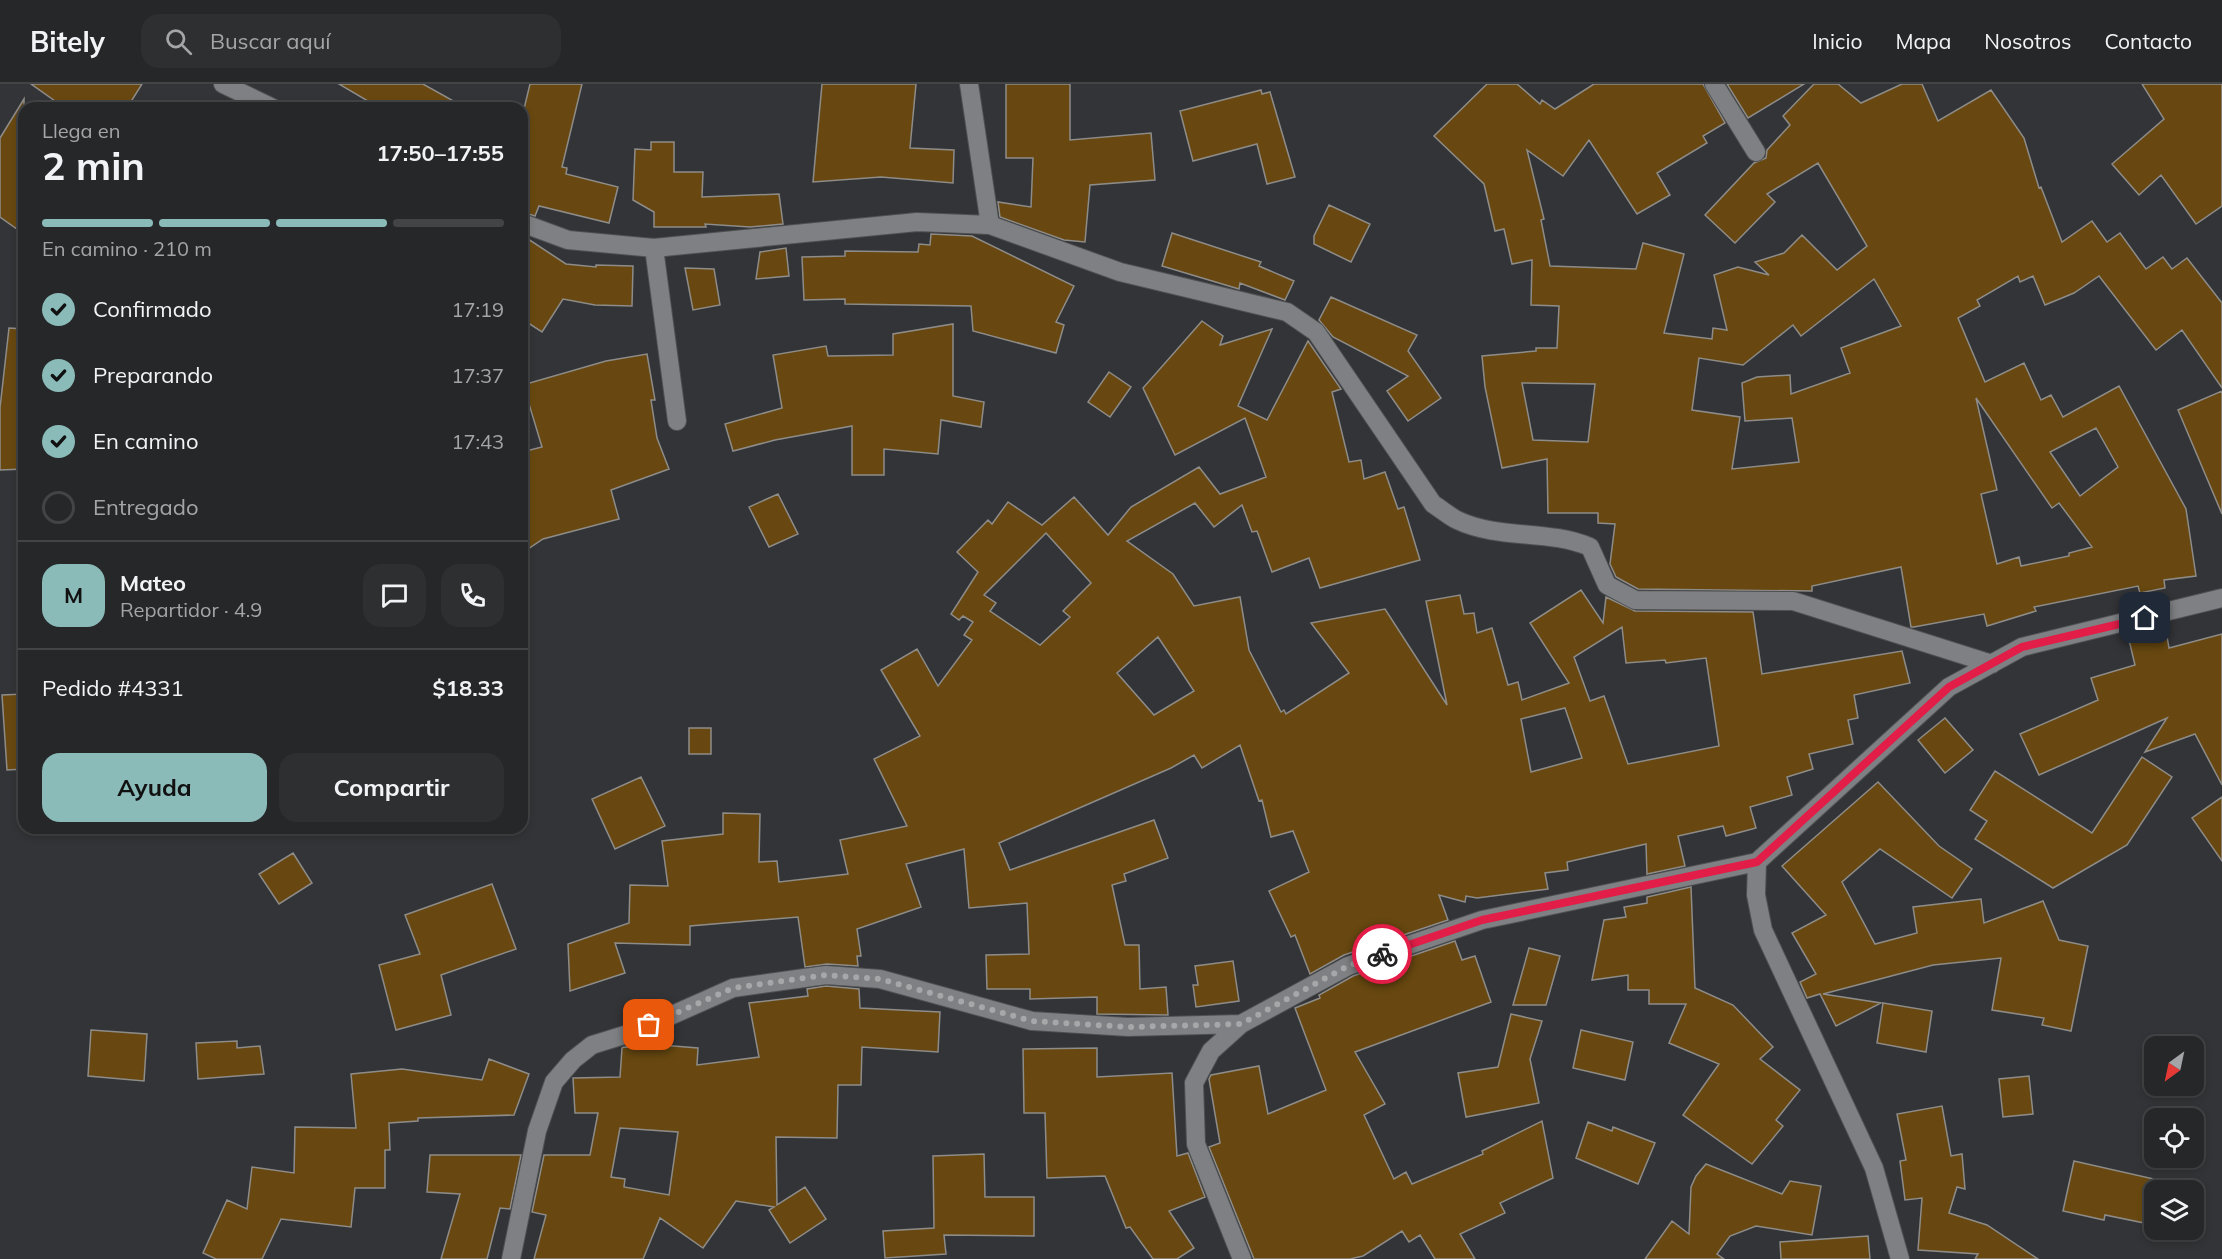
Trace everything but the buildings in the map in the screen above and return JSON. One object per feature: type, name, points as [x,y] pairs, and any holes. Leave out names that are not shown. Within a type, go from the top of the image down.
[{"type":"street","points":[[223,84],[260,102]]},
{"type":"street","points":[[969,84],[990,225]]},
{"type":"street","points":[[1714,84],[1756,152]]},
{"type":"street","points":[[528,225],[568,240],[654,248],[917,222],[990,225],[1120,272],[1287,312],[1316,332],[1433,504],[1457,520],[1497,531],[1570,538],[1590,547],[1607,585],[1635,600],[1793,601],[1992,663]]},
{"type":"street","points":[[654,248],[677,421]]},
{"type":"street","points":[[1242,1259],[1196,1144],[1194,1083],[1211,1051],[1241,1024],[1348,966],[1482,920],[1757,862],[1949,687],[2022,647],[2222,598]]},
{"type":"street","points":[[1757,862],[1756,895],[1763,930],[1874,1168],[1900,1259]]},
{"type":"street","points":[[511,1259],[537,1131],[554,1082],[573,1060],[592,1045],[634,1032],[733,988],[826,975],[880,979],[1032,1021],[1128,1027],[1241,1024]]},
{"type":"way so far","points":[[649,1025],[733,988],[826,975],[880,979],[1032,1021],[1128,1027],[1241,1024],[1348,966],[1382,954]]},
{"type":"route","points":[[1382,954],[1482,920],[1757,862],[1821,801],[1949,687],[2022,647],[2145,618]]}]
